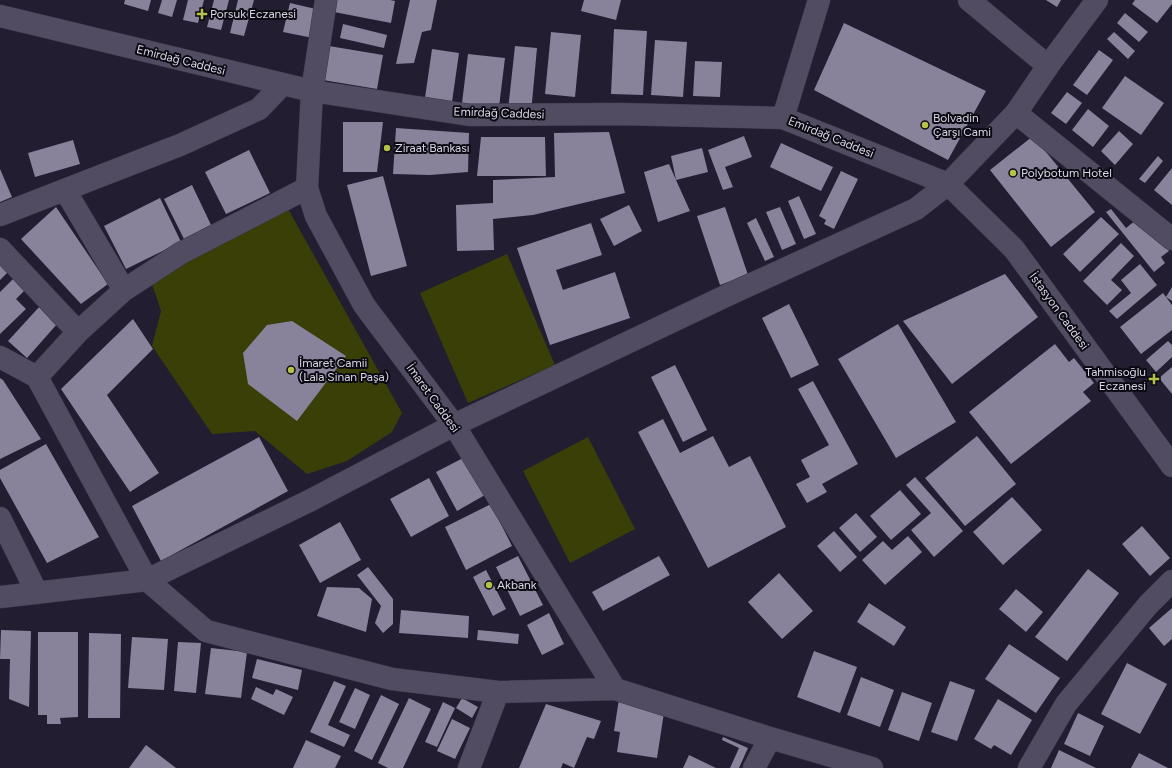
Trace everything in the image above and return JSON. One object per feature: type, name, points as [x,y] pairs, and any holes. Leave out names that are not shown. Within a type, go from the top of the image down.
[{"type":"street","name":"İmaret Caddesi","points":[[326,0],[312,91],[307,188],[316,216],[364,305],[454,425],[615,689]]},
{"type":"street","points":[[783,118],[819,0]]},
{"type":"street","points":[[969,0],[1048,66]]},
{"type":"street","points":[[0,597],[147,580],[311,500],[454,425],[732,293],[916,208],[948,184],[1016,112],[1097,0]]},
{"type":"street","name":"Emirdağ Caddesi","points":[[0,16],[282,85],[469,115],[620,114],[783,118],[948,184]]},
{"type":"street","points":[[0,214],[180,145],[259,109],[282,85]]},
{"type":"street","points":[[1016,112],[1172,239]]},
{"type":"street","name":"İstasyon Caddesi","points":[[948,184],[1014,249],[1172,466]]},
{"type":"street","points":[[37,377],[78,332],[124,290],[181,253],[307,188]]},
{"type":"street","points":[[65,190],[124,290]]},
{"type":"street","points":[[0,249],[78,332]]},
{"type":"street","points":[[0,357],[37,377],[147,580],[206,631],[392,679],[498,692],[615,689],[770,738],[872,768]]},
{"type":"street","points":[[0,518],[37,593]]},
{"type":"street","points":[[1029,768],[1066,704],[1148,606],[1172,581]]},
{"type":"street","points":[[469,768],[498,692]]},
{"type":"street","points":[[754,768],[770,738]]},
{"type":"green space","points":[[287,207],[402,413],[392,432],[347,461],[307,474],[255,431],[212,434],[152,346],[161,311],[150,278]]},
{"type":"green space","points":[[507,254],[555,365],[468,403],[420,293]]},
{"type":"green space","points":[[588,437],[635,529],[570,563],[523,471]]},
{"type":"building","points":[[125,0],[151,0],[148,11],[124,4]]},
{"type":"building","points":[[162,0],[177,0],[172,17],[158,13]]},
{"type":"building","points":[[188,0],[204,0],[198,23],[183,20]]},
{"type":"building","points":[[214,0],[229,0],[221,30],[207,27]]},
{"type":"building","points":[[238,0],[254,0],[244,36],[230,33]]},
{"type":"building","points":[[336,0],[395,1],[391,23],[334,12]]},
{"type":"building","points":[[410,0],[437,0],[431,30],[422,32],[414,63],[396,64]]},
{"type":"building","points":[[584,0],[621,0],[616,20],[581,11]]},
{"type":"building","points":[[1046,0],[1061,0],[1057,7]]},
{"type":"building","points":[[1135,0],[1172,0],[1172,4],[1157,23],[1132,4]]},
{"type":"building","points":[[290,3],[320,10],[313,38],[283,32]]},
{"type":"building","points":[[1125,13],[1148,32],[1139,42],[1117,23]]},
{"type":"building","name":"Bolvadin Çarşı Cami","points":[[844,23],[986,91],[948,160],[814,90]]},
{"type":"building","points":[[343,24],[387,35],[384,48],[340,38]]},
{"type":"building","points":[[614,29],[647,31],[643,95],[611,94]]},
{"type":"building","points":[[551,32],[581,35],[575,97],[545,94]]},
{"type":"building","points":[[1114,32],[1135,51],[1128,59],[1107,39]]},
{"type":"building","points":[[655,40],[687,42],[683,97],[651,95]]},
{"type":"building","points":[[329,46],[383,55],[377,89],[323,80]]},
{"type":"building","points":[[515,46],[537,48],[531,113],[508,110]]},
{"type":"building","points":[[432,49],[459,53],[452,102],[425,98]]},
{"type":"building","points":[[1099,50],[1113,60],[1087,95],[1073,85]]},
{"type":"building","points":[[468,54],[505,58],[499,107],[462,103]]},
{"type":"building","points":[[695,61],[722,62],[720,97],[693,96]]},
{"type":"building","points":[[1125,76],[1164,103],[1141,135],[1102,108]]},
{"type":"building","points":[[1067,92],[1082,103],[1066,124],[1051,113]]},
{"type":"building","points":[[1088,109],[1109,126],[1093,147],[1072,130]]},
{"type":"building","points":[[343,122],[383,122],[377,172],[343,172]]},
{"type":"building","points":[[396,128],[469,133],[468,172],[430,175],[393,174]]},
{"type":"building","points":[[1119,131],[1133,144],[1115,165],[1101,151]]},
{"type":"building","points":[[609,132],[625,193],[533,215],[493,219],[494,250],[457,251],[456,205],[493,203],[493,180],[555,177],[554,133]]},
{"type":"building","points":[[744,136],[752,157],[725,167],[733,187],[723,190],[708,150]]},
{"type":"building","points":[[1033,136],[1095,212],[1051,247],[990,170]]},
{"type":"building","points":[[481,137],[545,137],[546,176],[477,176]]},
{"type":"building","points":[[73,140],[80,164],[35,177],[28,153]]},
{"type":"building","points":[[781,143],[833,167],[821,191],[770,167]]},
{"type":"building","points":[[702,148],[708,172],[676,180],[671,156]]},
{"type":"building","points":[[249,150],[270,193],[226,214],[205,172]]},
{"type":"building","points":[[1158,156],[1163,161],[1145,183],[1139,179]]},
{"type":"building","points":[[669,164],[690,211],[658,222],[644,172]]},
{"type":"building","points":[[1172,168],[1172,205],[1154,190]]},
{"type":"building","points":[[0,169],[12,197],[0,202]]},
{"type":"building","points":[[841,171],[858,179],[834,229],[824,224],[826,220],[819,216]]},
{"type":"building","points":[[383,176],[407,266],[371,276],[347,185]]},
{"type":"building","points":[[192,185],[212,227],[185,241],[164,199]]},
{"type":"building","points":[[799,196],[816,234],[804,239],[788,201]]},
{"type":"building","points":[[160,198],[181,242],[126,269],[104,226]]},
{"type":"building","points":[[629,205],[642,231],[614,246],[600,219]]},
{"type":"building","points":[[56,207],[108,284],[81,304],[21,239]]},
{"type":"building","points":[[725,207],[748,275],[720,285],[697,216]]},
{"type":"building","points":[[780,207],[796,244],[782,250],[766,212]]},
{"type":"building","points":[[1111,209],[1126,228],[1141,216],[1169,251],[1161,257],[1165,263],[1154,272],[1106,212]]},
{"type":"building","points":[[1101,217],[1119,234],[1080,272],[1063,254]]},
{"type":"building","points":[[756,218],[774,257],[765,261],[747,223]]},
{"type":"building","points":[[591,223],[602,255],[556,270],[563,290],[615,272],[630,318],[550,345],[517,248]]},
{"type":"building","points":[[1121,243],[1134,256],[1111,280],[1122,290],[1107,305],[1083,281]]},
{"type":"building","points":[[0,262],[9,271],[0,280]]},
{"type":"building","points":[[1140,264],[1157,285],[1117,319],[1109,311],[1131,293],[1121,280]]},
{"type":"building","points":[[1005,274],[1038,317],[952,384],[903,321]]},
{"type":"building","points":[[15,277],[26,289],[16,299],[26,309],[0,334],[0,292]]},
{"type":"building","points":[[1172,287],[1172,301],[1166,297]]},
{"type":"building","points":[[1163,293],[1172,305],[1172,330],[1141,354],[1120,327]]},
{"type":"building","points":[[789,304],[819,365],[791,378],[762,318]]},
{"type":"building","points":[[40,306],[58,323],[27,358],[8,341]]},
{"type":"building","points":[[133,319],[153,349],[107,395],[159,473],[130,492],[61,389]]},
{"type":"building","name":"İmaret Camii (Lala Sinan Paşa)","points":[[292,321],[346,356],[297,421],[248,384],[243,353],[267,325]]},
{"type":"building","points":[[898,324],[956,422],[896,458],[838,359]]},
{"type":"building","points":[[1168,341],[1172,345],[1172,357],[1156,372],[1146,360]]},
{"type":"building","points":[[1055,344],[1069,362],[1074,358],[1094,383],[1083,392],[1091,401],[1011,464],[969,412]]},
{"type":"building","points":[[675,365],[707,430],[683,442],[651,377]]},
{"type":"building","points":[[1172,367],[1172,394],[1159,378]]},
{"type":"building","points":[[0,378],[3,380],[41,439],[0,459]]},
{"type":"building","points":[[813,381],[858,464],[822,484],[827,492],[807,503],[796,484],[810,477],[801,460],[829,445],[798,389]]},
{"type":"building","points":[[663,419],[680,453],[713,436],[729,467],[750,456],[786,527],[708,568],[638,432]]},
{"type":"building","points":[[977,436],[1016,484],[965,526],[925,478]]},
{"type":"building","points":[[259,437],[288,491],[161,561],[132,506]]},
{"type":"building","points":[[46,444],[99,537],[47,563],[0,478],[0,470]]},
{"type":"building","points":[[465,457],[485,495],[457,511],[436,472]]},
{"type":"building","points":[[915,477],[963,531],[934,557],[911,530],[931,513],[906,485]]},
{"type":"building","points":[[429,478],[449,516],[411,537],[390,499]]},
{"type":"building","points":[[900,490],[921,514],[891,540],[870,516]]},
{"type":"building","points":[[1012,497],[1042,530],[1003,565],[973,532]]},
{"type":"building","points":[[491,504],[512,546],[466,570],[445,527]]},
{"type":"building","points":[[856,513],[877,537],[860,552],[839,528]]},
{"type":"building","points":[[340,522],[361,560],[320,583],[299,545]]},
{"type":"building","points":[[1142,526],[1170,558],[1150,576],[1122,544]]},
{"type":"building","points":[[834,531],[857,557],[840,572],[817,546]]},
{"type":"building","points":[[908,536],[922,552],[885,585],[862,560],[883,541],[892,550]]},
{"type":"building","points":[[518,556],[543,605],[520,616],[496,567]]},
{"type":"building","points":[[659,556],[670,575],[603,611],[592,592]]},
{"type":"building","points":[[368,567],[393,599],[393,624],[383,633],[375,623],[381,606],[357,575]]},
{"type":"building","points":[[1088,569],[1119,593],[1067,661],[1035,637]]},
{"type":"building","points":[[486,570],[506,609],[493,616],[473,577]]},
{"type":"building","points":[[779,573],[813,611],[782,639],[748,602]]},
{"type":"building","points":[[327,587],[359,588],[372,599],[366,632],[317,616]]},
{"type":"building","points":[[1016,589],[1043,612],[1026,632],[999,609]]},
{"type":"building","points":[[869,603],[906,627],[894,646],[857,622]]},
{"type":"building","points":[[1172,608],[1172,639],[1164,646],[1149,628]]},
{"type":"building","points":[[401,610],[469,616],[468,638],[399,633]]},
{"type":"building","points":[[549,613],[564,644],[542,655],[527,625]]},
{"type":"building","points":[[1,630],[31,631],[29,707],[9,699],[10,659],[0,659]]},
{"type":"building","points":[[478,630],[519,634],[518,644],[477,640]]},
{"type":"building","points":[[38,632],[78,632],[78,717],[60,718],[61,724],[47,724],[47,715],[38,715]]},
{"type":"building","points":[[89,633],[121,634],[120,718],[88,718]]},
{"type":"building","points":[[132,637],[168,639],[164,690],[128,688]]},
{"type":"building","points":[[178,642],[201,643],[196,693],[174,691]]},
{"type":"building","points":[[1009,644],[1060,678],[1036,713],[985,679]]},
{"type":"building","points":[[211,648],[247,652],[241,698],[205,694]]},
{"type":"building","points":[[814,651],[857,667],[840,713],[797,697]]},
{"type":"building","points":[[257,659],[302,670],[298,690],[252,678]]},
{"type":"building","points":[[1127,663],[1167,684],[1140,734],[1101,714]]},
{"type":"building","points":[[861,677],[894,690],[880,727],[847,715]]},
{"type":"building","points":[[334,681],[346,686],[328,725],[350,735],[344,747],[310,732]]},
{"type":"building","points":[[950,681],[975,690],[957,741],[931,732]]},
{"type":"building","points":[[256,687],[273,695],[276,689],[293,697],[284,715],[251,699]]},
{"type":"building","points":[[355,688],[370,695],[355,729],[339,722]]},
{"type":"building","points":[[902,692],[932,703],[919,741],[888,730]]},
{"type":"building","points":[[381,695],[399,704],[372,760],[354,751]]},
{"type":"building","points":[[409,698],[431,709],[403,768],[388,768],[378,763]]},
{"type":"building","points":[[462,698],[478,707],[472,718],[456,708]]},
{"type":"building","points":[[619,699],[665,706],[657,758],[617,752],[620,732],[614,731]]},
{"type":"building","points":[[998,699],[1032,720],[1011,755],[994,745],[991,749],[974,739]]},
{"type":"building","points":[[443,702],[455,708],[437,747],[425,742]]},
{"type":"building","points":[[546,704],[601,721],[594,739],[587,737],[574,768],[563,763],[561,768],[519,768]]},
{"type":"building","points":[[1078,713],[1104,726],[1090,756],[1064,744]]},
{"type":"building","points":[[452,719],[470,728],[455,759],[437,751]]},
{"type":"building","points":[[723,737],[748,748],[739,768],[730,768],[739,748],[722,740]]},
{"type":"building","points":[[306,740],[341,756],[335,768],[293,768]]},
{"type":"building","points":[[146,745],[176,768],[129,768]]},
{"type":"building","points":[[1059,750],[1096,768],[1051,768]]},
{"type":"building","points":[[1139,753],[1168,768],[1131,768]]},
{"type":"building","points":[[689,755],[716,768],[683,768]]},
{"type":"place","name":"Porsuk Eczanesi","points":[[202,14]]},
{"type":"place","name":"Bolvadin Çarşı Cami","points":[[925,125]]},
{"type":"place","name":"Ziraat Bankası","points":[[387,148]]},
{"type":"place","name":"Polybotum Hotel","points":[[1013,173]]},
{"type":"place","name":"İmaret Camii (Lala Sinan Paşa)","points":[[291,370]]},
{"type":"place","name":"Tahmisoğlu Eczanesi","points":[[1154,379]]},
{"type":"place","name":"Akbank","points":[[489,585]]}]
